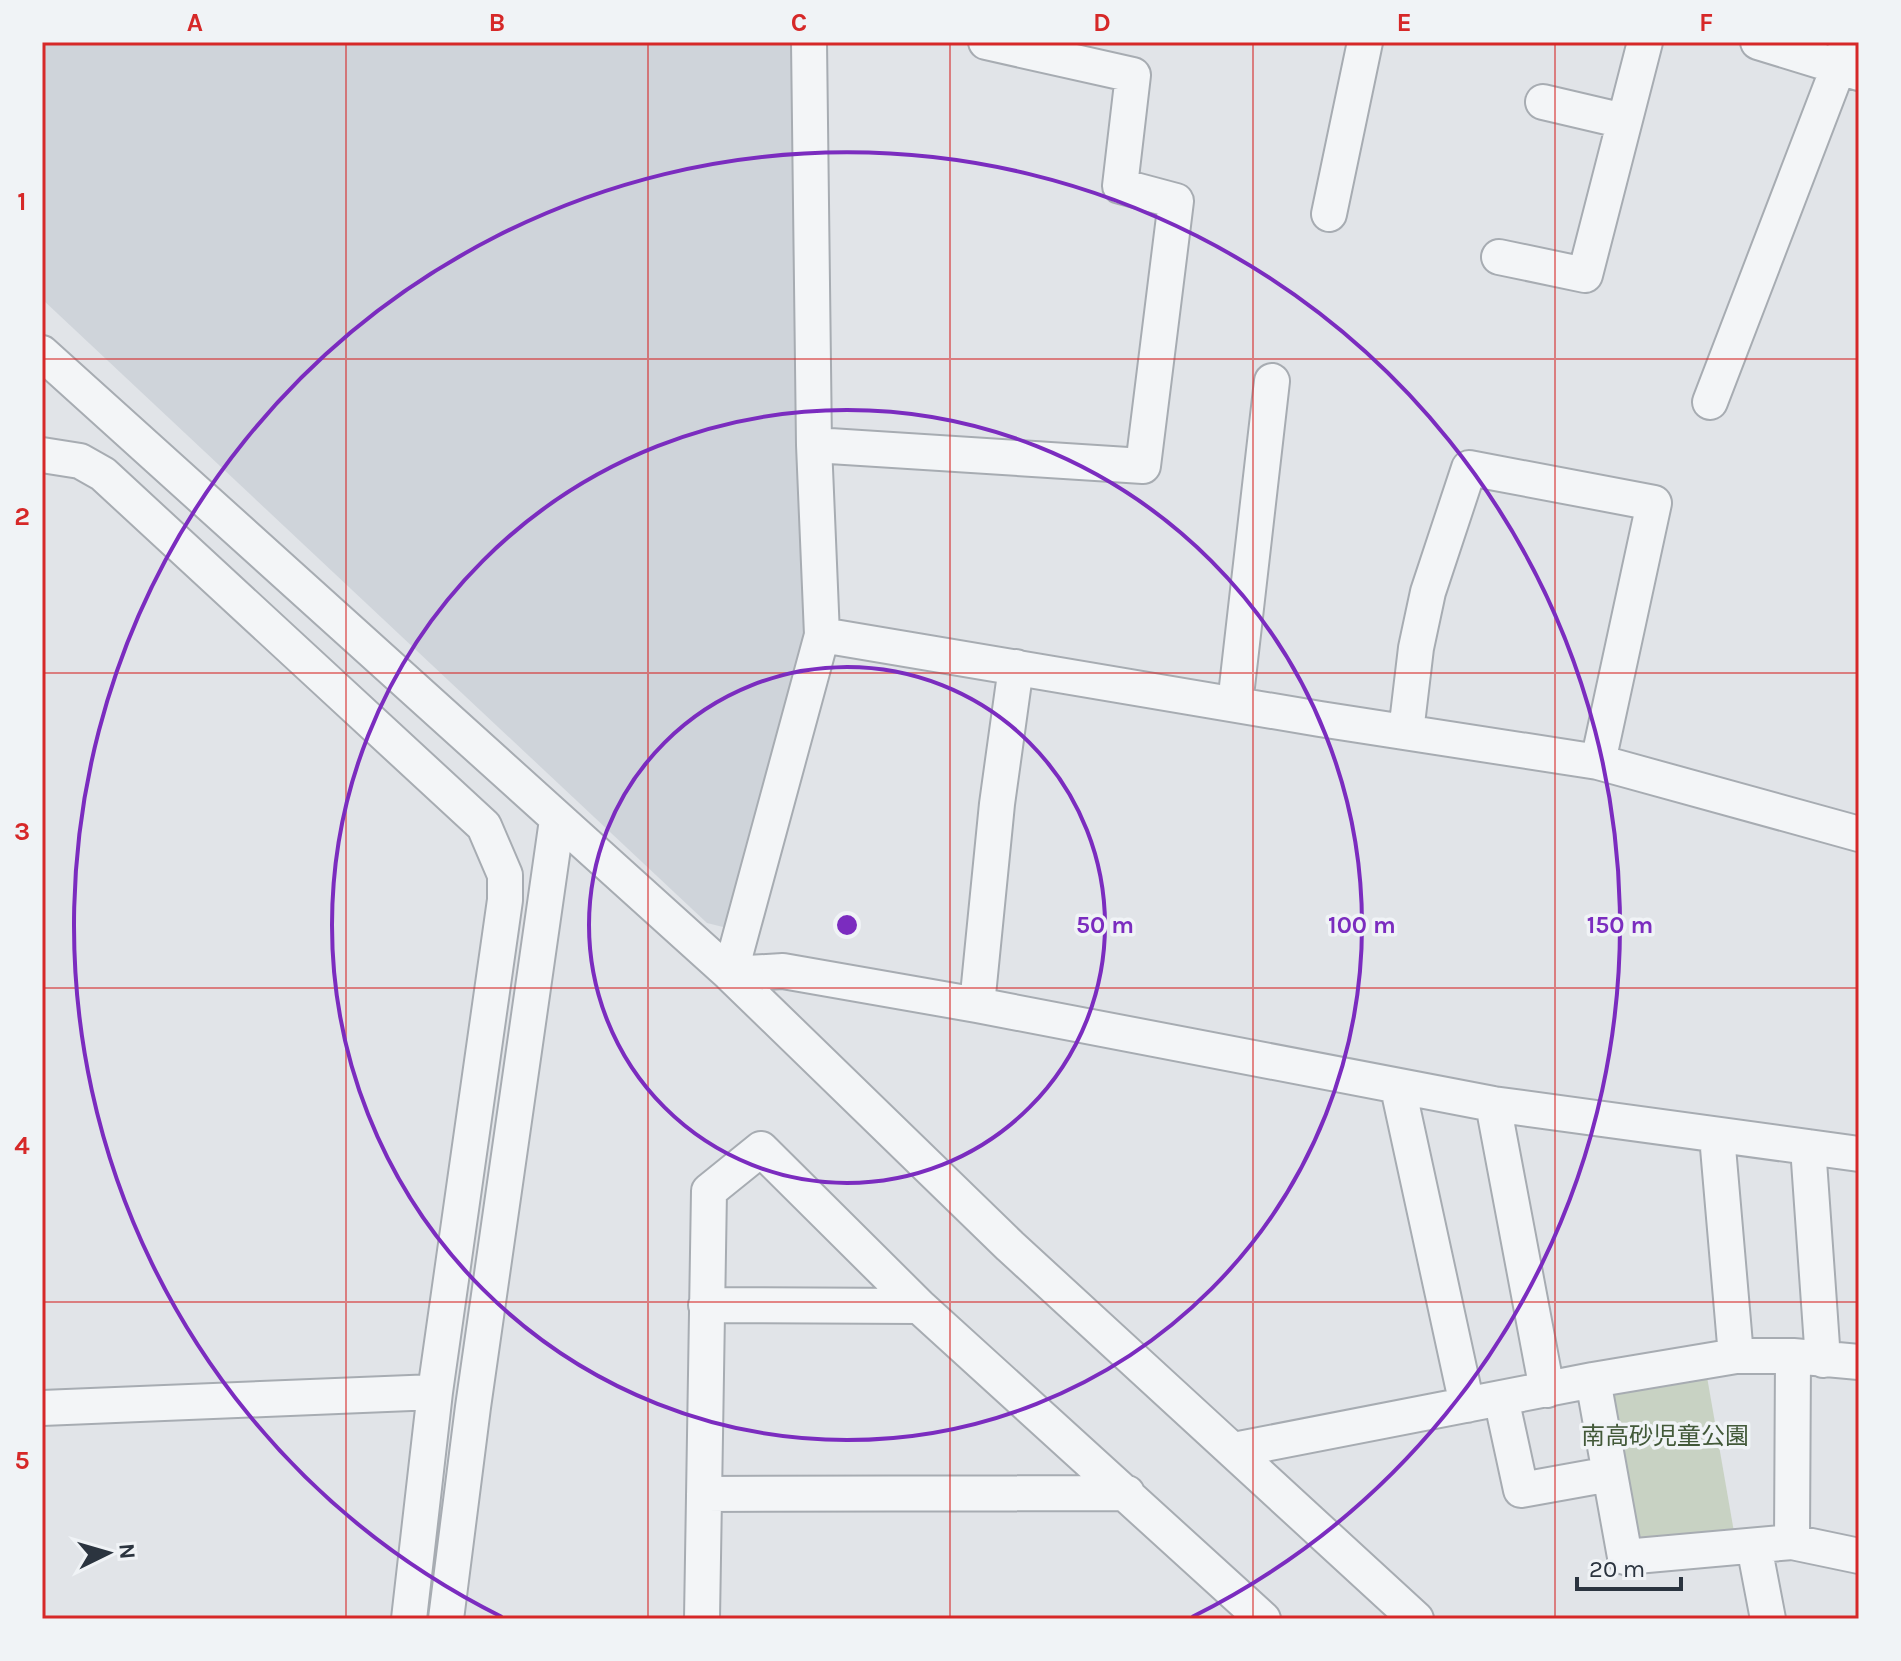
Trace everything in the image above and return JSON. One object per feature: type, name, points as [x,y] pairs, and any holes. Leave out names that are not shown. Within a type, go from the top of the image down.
[{"type":"street","points":[[730,974],[822,635],[814,445],[809,42]]},
{"type":"street","points":[[814,445],[1143,466],[1176,201],[1120,186],[1133,75],[986,42]]},
{"type":"street","points":[[1329,214],[1365,42]]},
{"type":"street","points":[[1499,257],[1585,275],[1645,42]]},
{"type":"street","points":[[1710,402],[1849,61],[1758,42]]},
{"type":"street","points":[[1543,102],[1624,121]]},
{"type":"street","points":[[42,353],[730,974],[1010,1246],[1416,1619]]},
{"type":"street","points":[[1235,704],[1272,381]]},
{"type":"street","points":[[42,455],[80,461],[103,474],[469,811],[484,826],[505,875],[505,900],[435,1392],[409,1619]]},
{"type":"street","points":[[1406,732],[1416,648],[1428,592],[1469,468],[1654,503],[1598,762]]},
{"type":"street","points":[[822,635],[1598,762],[1859,834]]},
{"type":"street","points":[[977,1005],[997,804],[1016,667]]},
{"type":"street","points":[[446,1619],[473,1407],[557,820]]},
{"type":"street","points":[[730,974],[783,971],[977,1005],[1398,1088],[1859,1154]]},
{"type":"street","points":[[1398,1088],[1467,1405]]},
{"type":"street","points":[[1493,1104],[1547,1390]]},
{"type":"street","points":[[1717,1136],[1736,1356]]},
{"type":"street","points":[[1792,1542],[1808,1358],[1808,1147]]},
{"type":"street","points":[[702,1619],[709,1191],[761,1149],[919,1306],[1263,1619]]},
{"type":"street","points":[[706,1305],[919,1306]]},
{"type":"street","points":[[1234,1450],[1593,1380],[1736,1356],[1859,1362]]},
{"type":"street","points":[[1593,1380],[1625,1557],[1792,1542],[1859,1556]]},
{"type":"street","points":[[42,1408],[435,1392]]},
{"type":"street","points":[[1501,1398],[1521,1490],[1610,1474]]},
{"type":"street","points":[[704,1494],[1127,1493]]},
{"type":"street","points":[[1754,1546],[1768,1619]]},
{"type":"shaded area","points":[[42,42],[793,42],[808,627],[727,928],[707,923],[42,299]]},
{"type":"green space","name":"南高砂児童公園","points":[[1706,1371],[1734,1532],[1632,1541],[1604,1390]]}]
